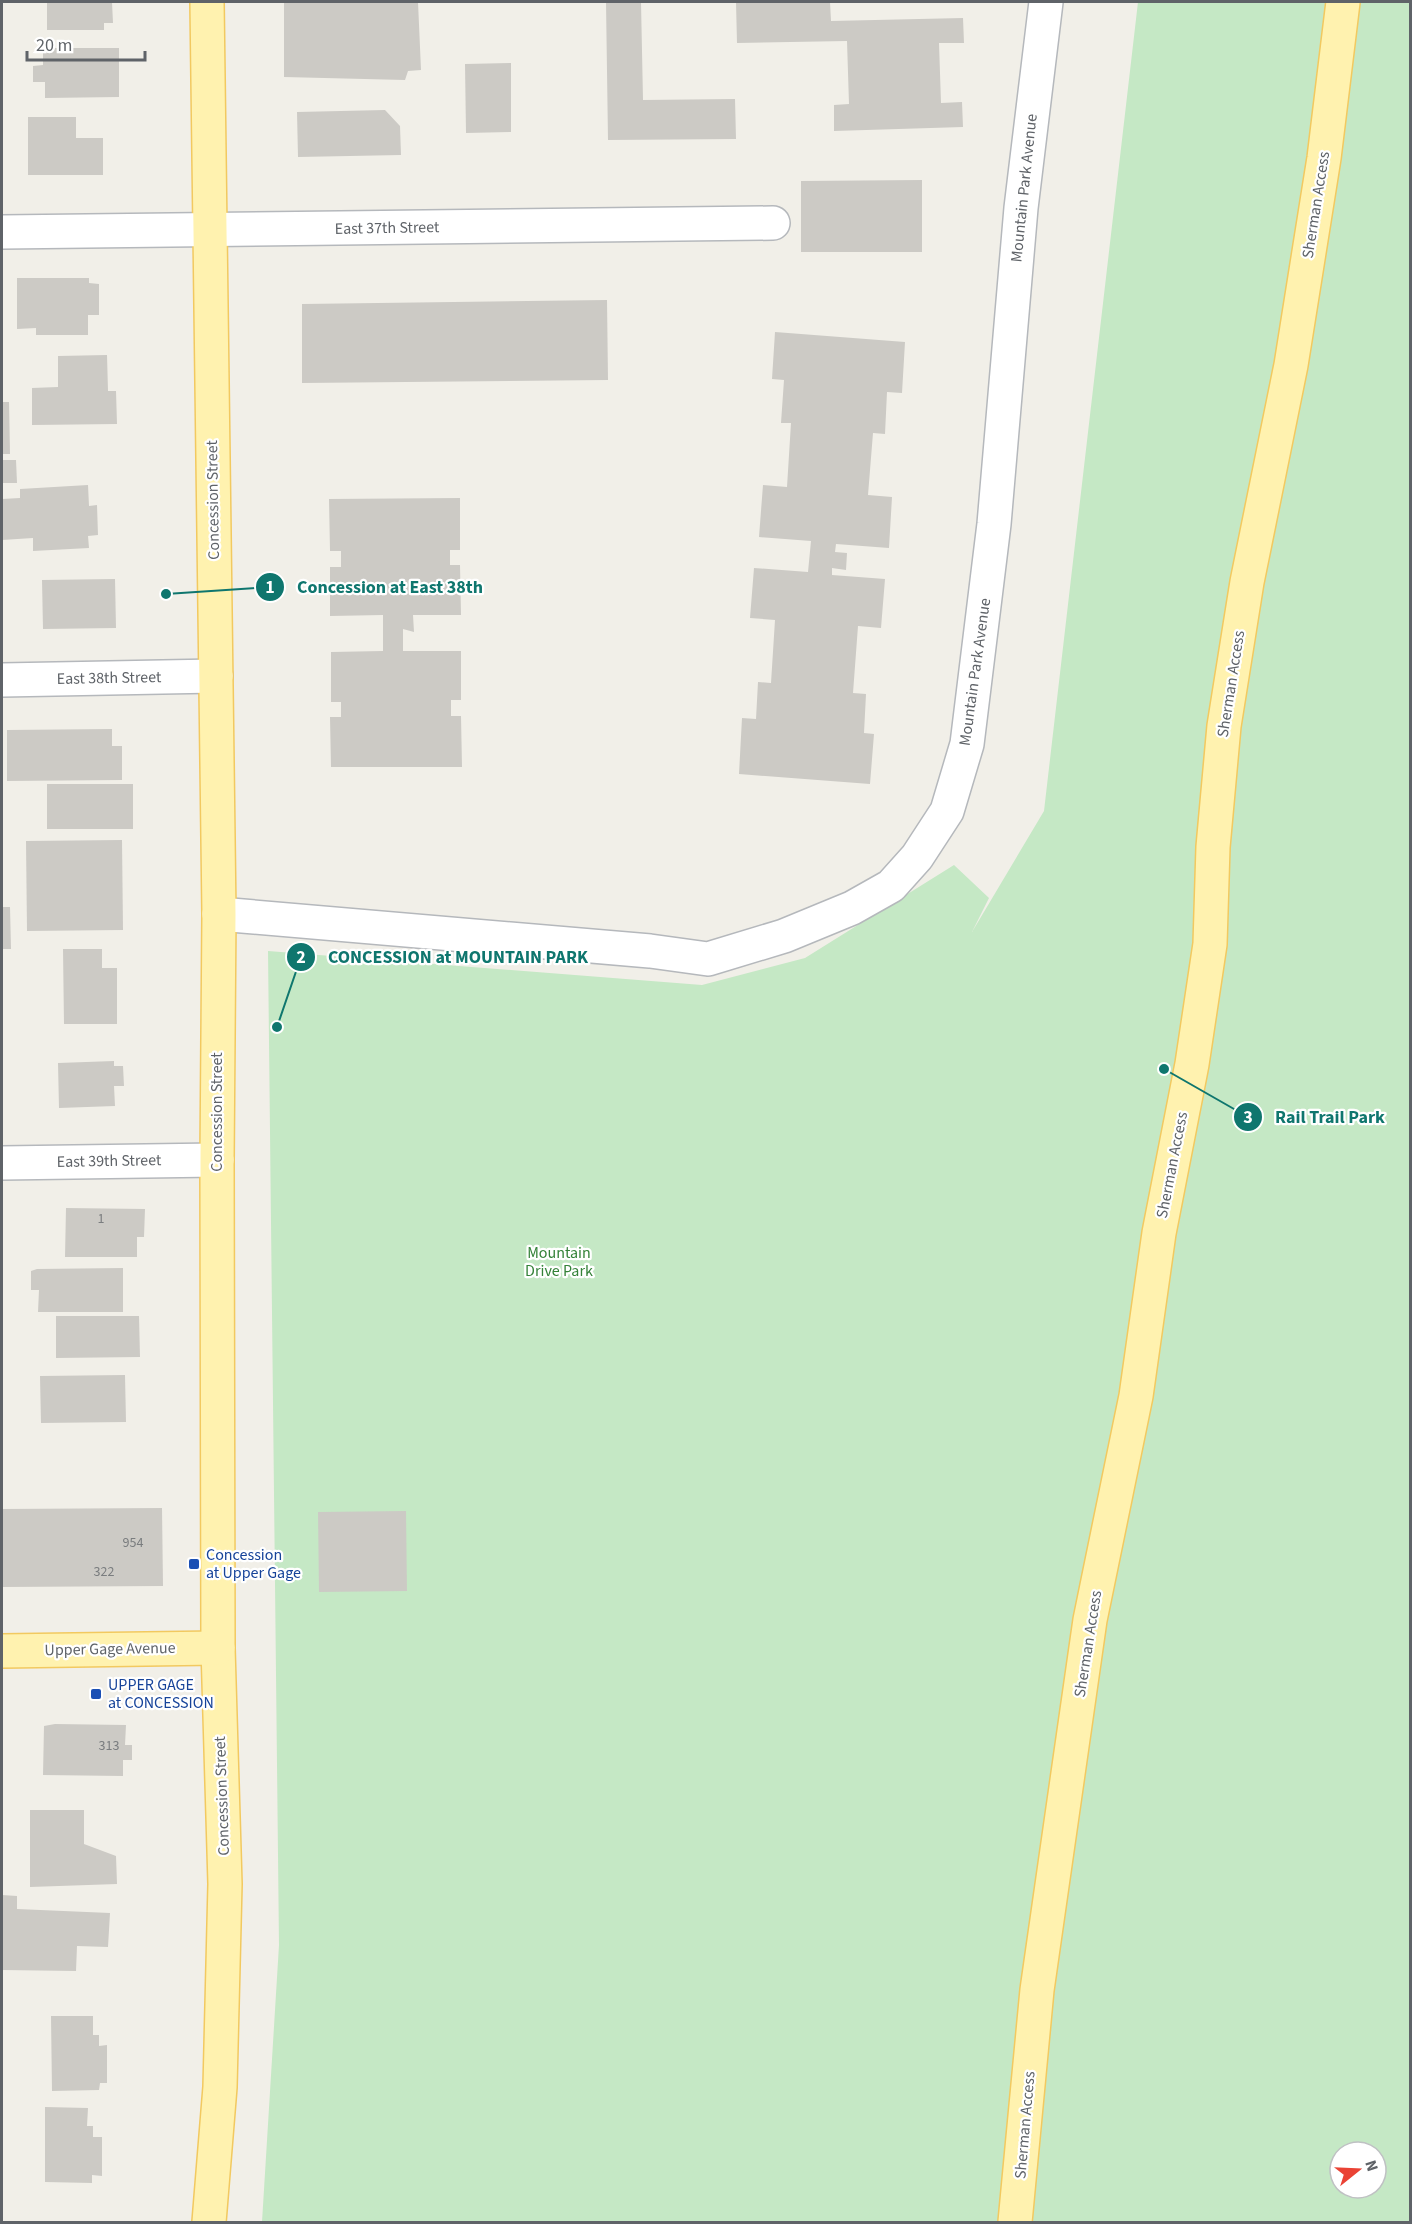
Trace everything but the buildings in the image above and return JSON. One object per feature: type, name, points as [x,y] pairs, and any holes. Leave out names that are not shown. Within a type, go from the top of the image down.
[{"type":"main road","name":"Concession Street","points":[[207,2],[208,230],[219,914],[216,1160],[218,1648],[225,1884],[220,2087],[209,2223]]},
{"type":"main road","name":"Sherman Access","points":[[1015,2223],[1037,1990],[1087,1642],[1136,1396],[1159,1233],[1192,1064],[1210,944],[1213,847],[1224,726],[1247,582],[1291,364],[1324,158],[1343,2]]},
{"type":"main road","name":"Upper Gage Avenue","points":[[2,1651],[218,1648]]},
{"type":"street","name":"Mountain Park Avenue","points":[[219,914],[650,951],[708,959],[784,936],[852,908],[891,886],[917,857],[947,811],[967,744],[994,524],[1021,208],[1046,2]]},
{"type":"street","name":"East 37th Street","points":[[2,232],[773,223]]},
{"type":"street","name":"East 38th Street","points":[[2,680],[216,676]]},
{"type":"street","name":"East 39th Street","points":[[2,1163],[216,1160]]},
{"type":"green space","name":"Mountain Drive Park","points":[[1138,2],[1410,2],[1410,2222],[262,2222],[279,1945],[268,951],[702,985],[805,958],[954,865],[989,898],[972,932],[1044,811]]},
{"type":"place","name":"Concession at East 38th","points":[[166,594]]},
{"type":"place","name":"CONCESSION at MOUNTAIN PARK","points":[[277,1027]]},
{"type":"place","name":"Rail Trail Park","points":[[1164,1069]]},
{"type":"place","name":"Concession at Upper Gage","points":[[194,1564]]},
{"type":"place","name":"UPPER GAGE at CONCESSION","points":[[96,1694]]}]
